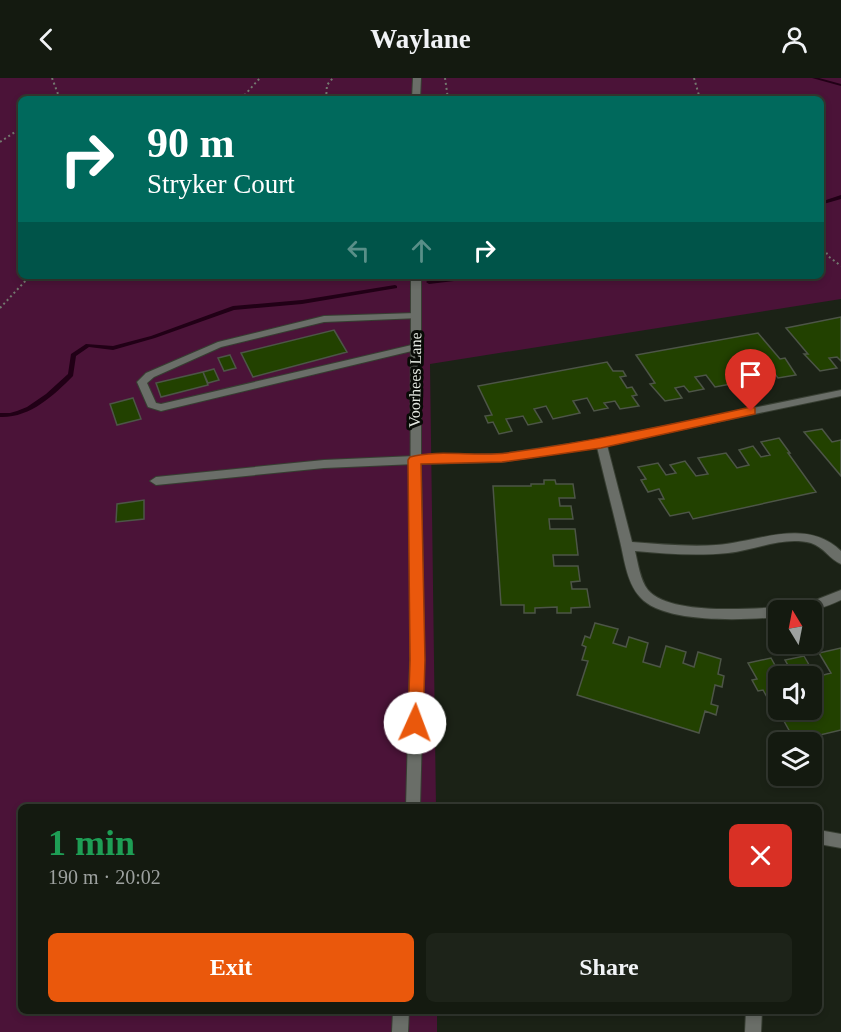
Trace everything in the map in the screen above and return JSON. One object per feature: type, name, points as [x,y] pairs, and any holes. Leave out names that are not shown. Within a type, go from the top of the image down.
[{"type":"street","points":[[416,96],[417,78]]},
{"type":"street","name":"Voorhees Lane","points":[[413,804],[417,660],[416,279]]},
{"type":"street","points":[[416,316],[324,319],[218,345],[150,375],[142,382],[152,405],[161,408],[416,347]]},
{"type":"street","points":[[156,481],[324,464],[502,458],[601,443],[841,393]]},
{"type":"street","points":[[601,443],[639,587],[647,596],[656,602],[712,613],[768,612]]},
{"type":"street","points":[[629,546],[706,551],[756,545],[794,536],[821,543],[834,550],[841,559]]},
{"type":"street","points":[[822,603],[841,595]]},
{"type":"street","points":[[822,838],[841,841]]},
{"type":"street","points":[[400,1032],[401,1014]]},
{"type":"street","points":[[753,1032],[754,1014]]},
{"type":"path","points":[[52,78],[58,94],[56,96]]},
{"type":"path","points":[[244,96],[260,78]]},
{"type":"path","points":[[326,96],[327,85],[333,78]]},
{"type":"path","points":[[445,78],[448,96]]},
{"type":"path","points":[[694,78],[699,96]]},
{"type":"path","points":[[0,142],[18,130]]},
{"type":"path","points":[[824,248],[828,256],[841,266]]},
{"type":"path","points":[[0,309],[27,279]]},
{"type":"shaded area","points":[[0,78],[841,78],[841,299],[430,364],[436,804],[18,804],[18,1014],[437,1014],[437,1032],[0,1032]]},
{"type":"building","points":[[841,317],[841,361],[837,357],[829,358],[837,368],[820,371],[804,354],[808,354],[786,328]]},
{"type":"building","points":[[334,330],[347,352],[253,377],[241,353]]},
{"type":"building","points":[[758,333],[780,359],[785,358],[796,375],[778,378],[771,369],[762,371],[767,377],[753,380],[744,368],[733,370],[742,382],[715,387],[706,375],[695,377],[704,389],[689,392],[684,386],[675,388],[682,398],[665,401],[650,384],[655,383],[636,355]]},
{"type":"building","points":[[230,355],[236,368],[224,371],[218,358]]},
{"type":"building","points":[[607,362],[613,371],[623,371],[626,376],[620,377],[627,388],[632,387],[637,395],[632,396],[639,406],[620,409],[615,401],[604,403],[608,408],[594,411],[587,398],[573,401],[580,413],[553,419],[546,406],[534,409],[542,422],[528,425],[523,416],[506,419],[512,431],[499,434],[493,422],[488,423],[485,416],[492,415],[478,386]]},
{"type":"building","points":[[214,369],[219,380],[208,383],[203,372]]},
{"type":"building","points":[[203,372],[208,385],[161,397],[156,383]]},
{"type":"building","points":[[133,398],[141,419],[117,425],[110,404]]},
{"type":"building","points":[[822,429],[832,442],[841,440],[841,476],[804,432]]},
{"type":"building","points":[[779,438],[816,492],[693,519],[689,512],[670,516],[659,499],[664,499],[659,489],[648,492],[641,480],[646,479],[638,467],[658,463],[666,475],[676,473],[670,465],[685,461],[696,476],[708,474],[698,458],[726,453],[737,468],[749,465],[739,450],[753,446],[761,457],[770,455],[761,442]]},
{"type":"building","points":[[544,480],[555,480],[556,484],[573,484],[575,498],[559,498],[560,506],[571,506],[573,519],[549,519],[550,529],[575,529],[578,555],[553,555],[554,566],[578,566],[580,581],[571,582],[572,589],[587,589],[590,607],[571,608],[571,613],[557,613],[557,607],[535,608],[535,613],[524,613],[524,605],[501,605],[493,486],[531,486],[531,484],[544,484]]},
{"type":"building","points":[[144,500],[144,519],[116,522],[117,504]]},
{"type":"building","points":[[595,623],[618,629],[613,643],[626,647],[629,637],[648,643],[643,662],[660,667],[666,646],[686,652],[683,663],[694,667],[698,652],[721,659],[718,674],[724,676],[722,687],[715,685],[711,704],[718,706],[716,715],[705,711],[699,733],[577,695],[588,661],[582,660],[586,647],[582,645],[585,636],[590,638]]},
{"type":"building","points":[[841,648],[841,730],[822,735],[822,732],[790,732],[783,720],[822,720],[822,675],[831,673],[820,654]]},
{"type":"building","points":[[804,656],[810,666],[788,666],[785,660]]},
{"type":"building","points":[[771,658],[775,666],[768,666],[768,699],[763,690],[758,691],[752,680],[757,679],[748,663]]},
{"type":"waterway","points":[[814,78],[841,85]]},
{"type":"waterway","points":[[824,203],[841,197]]},
{"type":"waterway","points":[[429,282],[454,279]]},
{"type":"waterway","points":[[0,415],[19,413],[48,396],[71,375],[73,355],[88,345],[113,348],[153,337],[233,308],[302,302],[395,287]]},
{"type":"route","points":[[415,723],[417,660],[415,460],[502,458],[532,454],[601,443],[751,411]]}]
